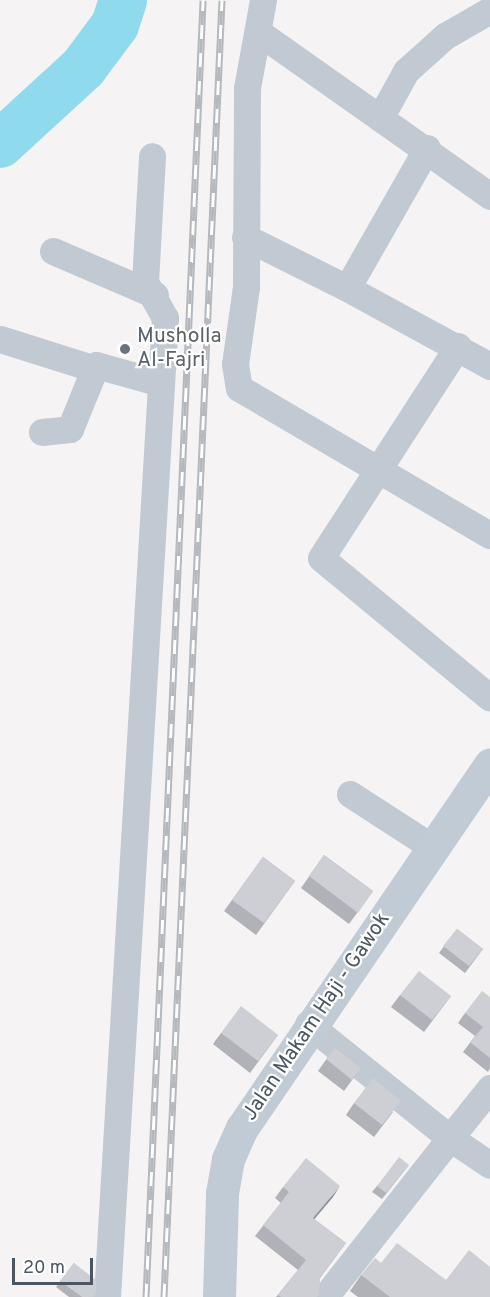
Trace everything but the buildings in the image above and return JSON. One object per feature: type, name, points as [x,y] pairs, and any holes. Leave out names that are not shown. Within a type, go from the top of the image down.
[{"type":"street","points":[[263,0],[261,34],[249,64],[246,287],[236,364],[239,388],[377,464],[490,535]]},
{"type":"street","points":[[380,118],[406,71],[445,36],[490,10]]},
{"type":"street","points":[[261,34],[380,118],[427,148],[490,196]]},
{"type":"street","points":[[347,288],[427,148]]},
{"type":"street","points":[[107,1297],[165,318],[155,295],[145,282],[152,156]]},
{"type":"street","points":[[245,237],[458,346],[490,366]]},
{"type":"street","points":[[53,251],[155,295]]},
{"type":"street","points":[[0,339],[92,368],[161,384]]},
{"type":"street","points":[[458,346],[377,464],[321,558],[490,698]]},
{"type":"street","points":[[42,432],[71,428],[92,368]]},
{"type":"street","name":"Jalan Makam Haji - Gawok","points":[[219,1297],[228,1159],[308,1024],[490,764]]},
{"type":"street","points":[[350,794],[432,847]]},
{"type":"street","points":[[308,1024],[450,1138],[490,1165]]},
{"type":"street","points":[[325,1297],[490,1088]]},
{"type":"waterway","points":[[0,144],[83,68],[115,25],[123,0]]},
{"type":"railway","points":[[146,1297],[203,0]]},
{"type":"railway","points":[[164,1297],[222,0]]},
{"type":"place","name":"Musholla Al-Fajri","points":[[125,349]]}]
